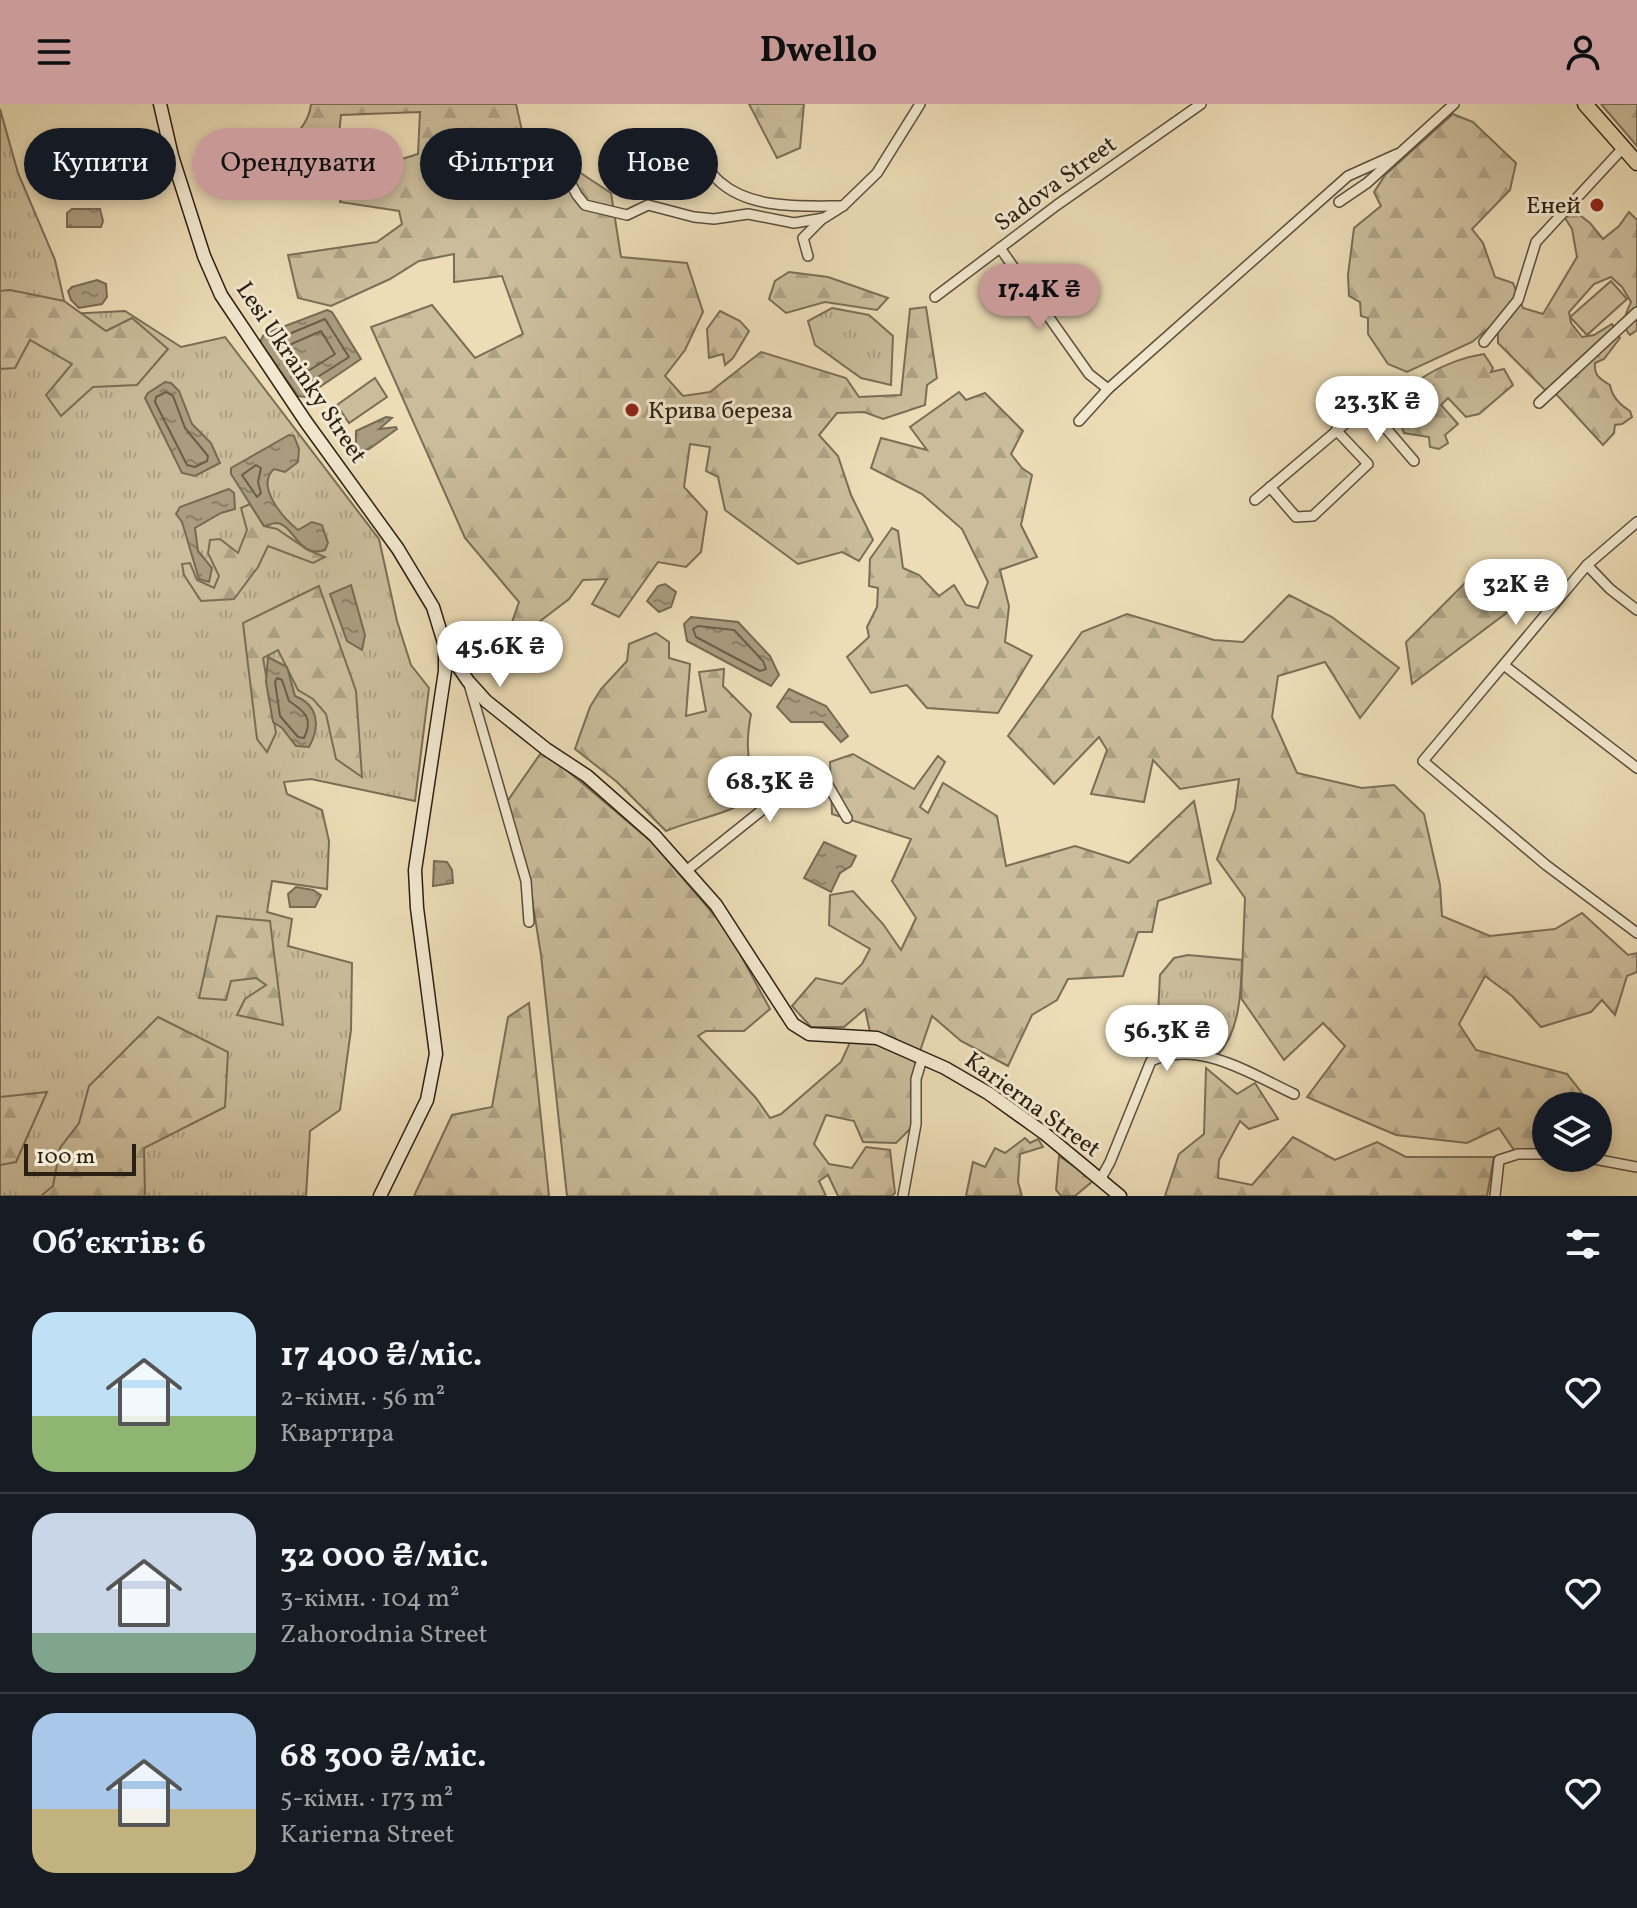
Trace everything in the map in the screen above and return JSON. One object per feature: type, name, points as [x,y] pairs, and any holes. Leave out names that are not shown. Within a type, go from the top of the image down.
[{"type":"main road","points":[[1585,104],[1637,163]]},
{"type":"street","name":"Lesi Ukrainky Street","points":[[160,104],[176,170],[204,256],[221,295],[306,422],[398,549],[433,607],[445,646],[466,678],[486,701],[587,776],[654,835],[686,871]]},
{"type":"street","points":[[808,256],[804,234],[843,206],[877,173],[920,104]]},
{"type":"street","name":"Sadova Street","points":[[935,297],[1201,104]]},
{"type":"street","points":[[1339,202],[1367,183],[1454,104]]},
{"type":"street","points":[[1484,342],[1518,300],[1536,242],[1623,148]]},
{"type":"street","points":[[1079,421],[1108,389],[1348,176],[1397,154]]},
{"type":"street","points":[[718,181],[735,193],[768,203],[843,206]]},
{"type":"street","points":[[581,200],[585,205],[627,215],[648,205],[714,219],[748,214],[794,223],[824,218]]},
{"type":"street","points":[[1000,248],[1089,374],[1108,389]]},
{"type":"street","points":[[1539,403],[1637,312]]},
{"type":"street","points":[[1255,500],[1392,384]]},
{"type":"street","points":[[1366,405],[1414,461]]},
{"type":"street","points":[[1270,487],[1296,517],[1313,516],[1368,464],[1336,430]]},
{"type":"street","points":[[1637,522],[1587,565],[1423,761],[1546,865],[1637,933]]},
{"type":"street","points":[[1587,565],[1610,589],[1637,610]]},
{"type":"street","name":"Lesi Ukrainky Street","points":[[380,1196],[427,1100],[436,1054],[415,870],[444,677],[445,646]]},
{"type":"street","points":[[1505,666],[1637,768]]},
{"type":"street","points":[[444,677],[454,673],[466,678],[526,881],[529,922]]},
{"type":"street","points":[[686,871],[817,766],[847,818]]},
{"type":"street","name":"Karierna Street","points":[[686,871],[716,905],[793,1024],[809,1034],[877,1038],[945,1068],[988,1093],[1044,1133],[1100,1180],[1151,1061],[1159,1057],[1179,1052],[1223,1061],[1294,1094]]},
{"type":"street","points":[[903,1196],[916,1124],[916,1079],[922,1059]]},
{"type":"street","points":[[1495,1196],[1499,1160],[1518,1154],[1532,1154]]},
{"type":"street","points":[[1612,1162],[1637,1167]]},
{"type":"street","points":[[1100,1180],[1120,1196]]},
{"type":"green space","points":[[311,104],[516,104],[521,128],[420,128],[420,200],[582,200],[582,174],[598,184],[598,200],[612,200],[621,257],[687,263],[703,312],[685,350],[665,376],[683,396],[710,392],[761,352],[846,378],[859,397],[901,395],[910,309],[926,307],[937,378],[927,385],[925,405],[883,419],[864,412],[837,413],[819,435],[838,456],[851,495],[873,540],[859,561],[842,552],[798,564],[725,510],[718,477],[706,471],[710,447],[690,444],[684,487],[707,512],[701,552],[686,567],[658,562],[619,617],[592,604],[607,579],[583,580],[569,599],[522,635],[511,625],[519,602],[465,538],[371,327],[432,305],[475,358],[523,334],[502,276],[454,282],[454,254],[419,261],[390,279],[331,306],[298,298],[288,255],[377,242],[402,224],[399,211],[340,202],[404,200],[404,158],[418,154],[420,112],[341,115],[340,128],[301,128]]},
{"type":"green space","points":[[749,104],[804,104],[800,148],[777,158]]},
{"type":"green space","points":[[1601,104],[1637,104],[1637,146]]},
{"type":"green space","points":[[0,109],[24,187],[24,200],[29,200],[55,260],[67,314],[125,311],[181,347],[225,337],[379,539],[397,621],[411,665],[429,688],[415,801],[311,779],[284,782],[287,794],[322,810],[329,841],[327,889],[272,881],[267,912],[292,919],[288,946],[352,963],[351,1030],[340,1110],[310,1131],[306,1196],[0,1196]]},
{"type":"green space","points":[[1453,114],[1473,122],[1516,163],[1510,190],[1472,229],[1483,243],[1495,277],[1513,283],[1523,308],[1543,314],[1577,257],[1572,229],[1565,218],[1573,210],[1590,223],[1603,239],[1619,226],[1629,212],[1637,220],[1637,330],[1630,335],[1625,327],[1631,302],[1611,277],[1594,284],[1569,312],[1571,323],[1582,337],[1594,335],[1612,324],[1620,338],[1604,359],[1595,363],[1595,367],[1598,377],[1610,385],[1615,397],[1632,417],[1615,425],[1614,433],[1603,445],[1557,395],[1545,390],[1498,343],[1498,331],[1490,327],[1472,342],[1407,372],[1388,364],[1368,334],[1368,318],[1361,316],[1360,302],[1349,296],[1348,275],[1354,228],[1381,206],[1374,192],[1386,174]]},
{"type":"green space","points":[[789,272],[828,277],[888,298],[877,310],[825,302],[786,313],[769,299],[775,281]]},
{"type":"green space","points":[[1611,281],[1627,299],[1587,335],[1570,317]]},
{"type":"green space","points":[[10,290],[64,301],[106,331],[132,318],[168,349],[137,385],[93,387],[61,416],[46,395],[72,364],[30,340],[15,368],[0,369],[0,291]]},
{"type":"green space","points":[[832,308],[869,315],[893,336],[891,385],[861,378],[815,345],[808,321]]},
{"type":"green space","points":[[720,311],[740,321],[749,331],[733,358],[725,365],[723,354],[709,358],[707,329]]},
{"type":"green space","points":[[1484,354],[1493,368],[1491,372],[1504,369],[1513,385],[1479,414],[1466,417],[1448,398],[1441,405],[1458,424],[1445,435],[1448,443],[1439,449],[1430,447],[1429,437],[1404,433],[1399,419],[1402,413],[1400,404],[1386,406],[1380,401],[1379,396],[1395,391],[1400,385],[1421,384],[1422,378],[1436,370]]},
{"type":"green space","points":[[375,378],[387,397],[349,423],[337,405]]},
{"type":"green space","points":[[959,392],[966,400],[985,393],[1023,431],[1011,454],[1032,475],[1021,525],[1037,557],[1000,570],[1009,606],[1005,642],[1032,656],[998,713],[927,708],[907,685],[871,693],[847,657],[869,637],[867,627],[877,607],[878,588],[869,586],[870,559],[892,528],[898,531],[903,568],[919,575],[939,596],[954,585],[966,605],[978,608],[988,582],[962,529],[922,494],[871,468],[881,438],[927,450],[910,427]]},
{"type":"green space","points":[[250,504],[264,526],[277,529],[308,550],[325,557],[313,563],[268,546],[258,567],[234,599],[201,601],[184,575],[182,564],[190,563],[197,580],[214,588],[219,576],[208,553],[210,540],[220,539],[238,553],[247,530],[241,508]]},
{"type":"green space","points":[[1478,570],[1509,611],[1412,684],[1406,642]]},
{"type":"green space","points":[[319,586],[356,691],[362,777],[336,759],[326,714],[313,699],[298,690],[278,650],[263,658],[276,733],[267,752],[257,739],[243,623]]},
{"type":"green space","points":[[1289,595],[1332,617],[1399,668],[1360,718],[1325,662],[1278,676],[1272,717],[1297,773],[1362,788],[1394,785],[1424,814],[1440,885],[1442,916],[1490,936],[1555,929],[1582,913],[1628,955],[1637,953],[1637,972],[1627,976],[1615,1015],[1602,1000],[1591,1012],[1541,1027],[1512,996],[1485,976],[1459,1024],[1476,1050],[1567,1074],[1581,1092],[1532,1092],[1532,1151],[1514,1150],[1499,1128],[1467,1143],[1396,1135],[1307,1097],[1345,1046],[1323,1023],[1284,1060],[1241,998],[1245,898],[1217,859],[1235,809],[1239,779],[1180,789],[1153,760],[1144,802],[1091,794],[1107,750],[1099,737],[1054,784],[1008,736],[1082,632],[1127,614],[1214,640],[1243,642]]},
{"type":"green space","points":[[656,633],[669,642],[669,658],[690,664],[686,716],[706,711],[699,672],[724,669],[723,686],[751,714],[749,757],[758,781],[752,799],[666,831],[617,782],[575,749],[590,707],[601,689],[627,661],[629,644]]},
{"type":"green space","points":[[543,750],[652,842],[727,930],[770,1009],[744,1031],[706,1031],[698,1036],[756,1098],[770,1118],[781,1114],[841,1062],[851,1040],[879,1043],[916,1061],[912,1081],[912,1127],[896,1143],[863,1142],[854,1121],[826,1115],[814,1144],[829,1164],[852,1168],[866,1147],[890,1150],[895,1193],[892,1196],[838,1196],[828,1175],[819,1181],[826,1196],[567,1196],[541,955],[530,886],[506,803]]},
{"type":"green space","points":[[853,754],[914,789],[938,756],[945,762],[920,807],[928,813],[943,783],[997,816],[1006,866],[1075,846],[1129,863],[1194,801],[1211,883],[1158,901],[1152,932],[1138,932],[1123,976],[1068,979],[1057,1000],[1032,1015],[1008,1066],[961,1041],[932,1016],[919,1054],[870,1032],[865,1009],[844,1027],[811,1027],[792,1006],[816,978],[842,984],[862,964],[870,949],[829,925],[830,895],[853,891],[883,924],[901,950],[916,918],[892,881],[911,839],[832,814],[830,762]]},
{"type":"green space","points":[[217,916],[270,921],[283,1025],[237,1015],[245,999],[266,985],[256,978],[231,981],[226,1000],[199,998]]},
{"type":"green space","points":[[1188,955],[1242,960],[1235,1024],[1217,1056],[1181,1047],[1156,1053],[1160,975],[1174,958]]},
{"type":"green space","points":[[529,1003],[549,1196],[414,1196],[452,1115],[492,1107],[508,1017]]},
{"type":"green space","points":[[158,1017],[228,1052],[225,1107],[144,1148],[145,1196],[41,1196],[53,1186],[60,1148],[79,1123],[89,1086]]},
{"type":"green space","points":[[1206,1068],[1237,1094],[1255,1083],[1278,1119],[1249,1129],[1240,1121],[1219,1160],[1218,1178],[1252,1185],[1293,1137],[1335,1160],[1377,1142],[1406,1157],[1494,1157],[1487,1196],[1165,1196],[1179,1154],[1204,1134]]},
{"type":"green space","points":[[47,1092],[16,1162],[0,1165],[0,1097]]},
{"type":"green space","points":[[1025,1138],[1030,1143],[1038,1139],[1043,1147],[1020,1154],[1018,1182],[1022,1196],[966,1196],[973,1162],[985,1167],[995,1148],[1005,1153]]},
{"type":"green space","points":[[1059,1156],[1094,1180],[1075,1196],[1061,1196],[1056,1190]]},
{"type":"water","points":[[72,209],[100,209],[101,227],[67,227],[67,213]]},
{"type":"water","points":[[97,280],[106,284],[107,297],[102,304],[79,308],[68,291]]},
{"type":"water","points":[[327,310],[332,312],[361,359],[305,397],[298,396],[260,342],[264,334]]},
{"type":"water","points":[[165,382],[171,383],[179,391],[192,424],[211,443],[220,463],[195,476],[182,473],[145,398]]},
{"type":"water","points":[[386,417],[392,418],[379,429],[397,429],[369,449],[359,451],[356,431]]},
{"type":"water","points":[[289,435],[294,436],[299,449],[298,462],[285,472],[274,469],[269,476],[269,493],[285,518],[298,530],[312,522],[322,525],[328,543],[325,550],[308,550],[282,525],[264,526],[231,474],[231,468]]},
{"type":"water","points":[[229,489],[234,493],[235,509],[195,528],[198,551],[212,568],[209,582],[199,579],[182,522],[176,514],[180,507]]},
{"type":"water","points":[[665,584],[676,592],[671,607],[659,612],[647,601],[658,586]]},
{"type":"water","points":[[351,585],[365,635],[362,650],[347,641],[330,594]]},
{"type":"water","points":[[691,617],[738,622],[770,656],[779,675],[771,686],[687,641],[684,624]]},
{"type":"water","points":[[268,657],[287,667],[295,696],[313,711],[316,724],[309,747],[296,746],[273,722],[266,682]]},
{"type":"water","points":[[789,689],[826,706],[848,736],[841,742],[823,722],[791,722],[777,707]]},
{"type":"water","points":[[824,842],[856,856],[851,866],[840,873],[831,892],[804,878]]},
{"type":"water","points":[[434,861],[447,862],[452,870],[453,883],[433,886]]},
{"type":"water","points":[[296,887],[321,895],[315,907],[290,907],[288,894]]},
{"type":"place","name":"Еней","points":[[1597,205]]},
{"type":"place","name":"Крива береза","points":[[632,410]]}]
